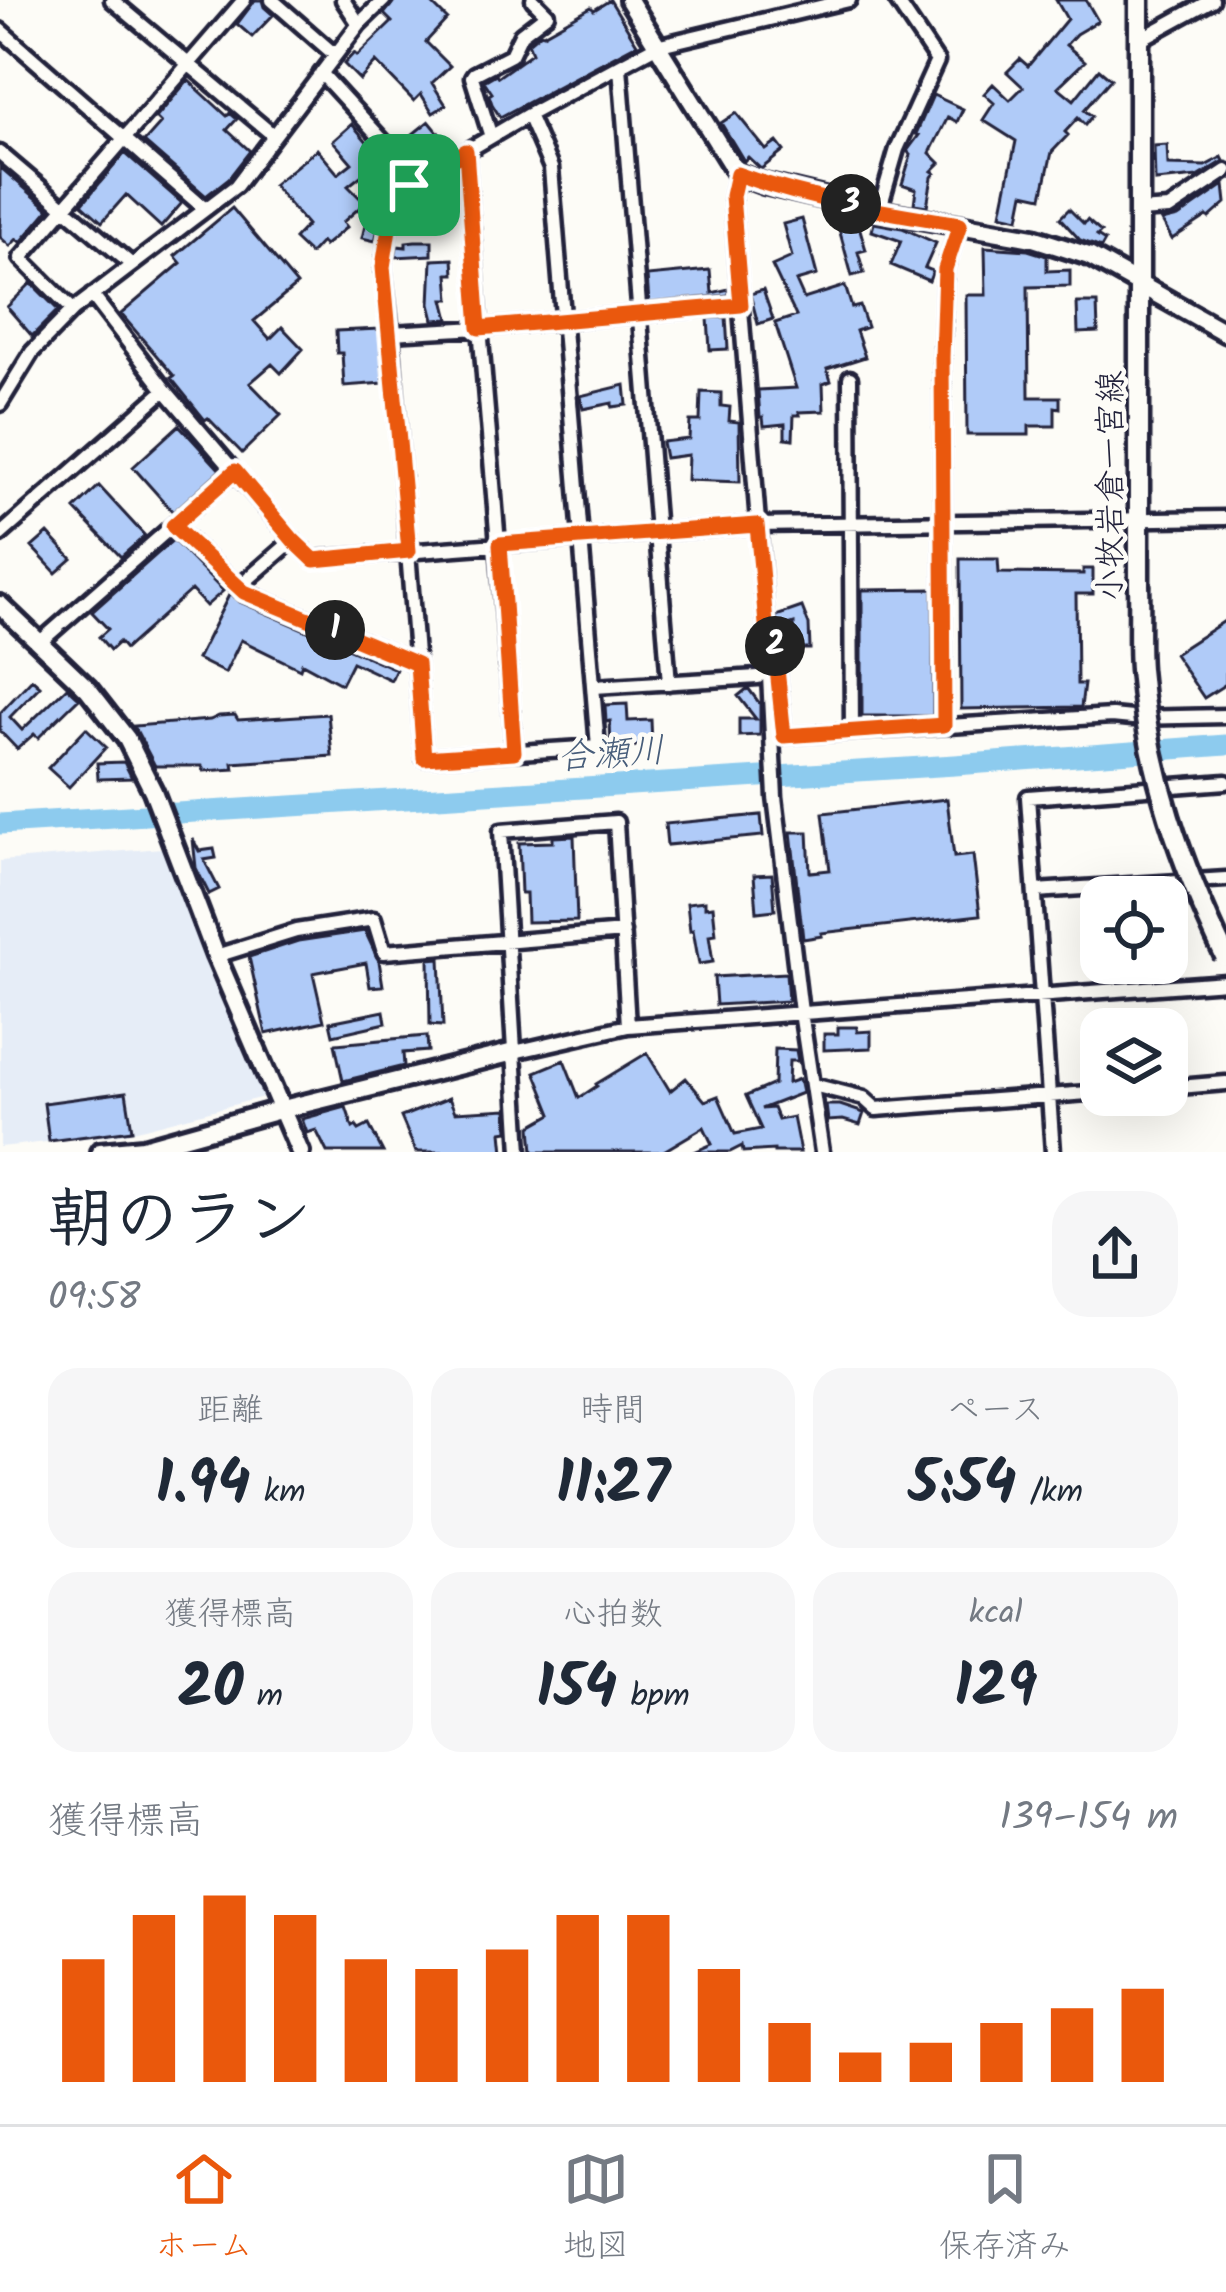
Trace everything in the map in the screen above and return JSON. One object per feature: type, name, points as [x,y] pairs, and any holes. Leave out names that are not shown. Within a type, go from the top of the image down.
[{"type":"main road","name":"小牧岩倉一宮線","points":[[1138,0],[1140,669],[1164,804],[1192,888],[1226,957]]},
{"type":"street","points":[[112,0],[273,135]]},
{"type":"street","points":[[74,310],[21,258],[244,0]]},
{"type":"street","points":[[272,0],[335,55]]},
{"type":"street","points":[[344,0],[359,24]]},
{"type":"street","points":[[0,404],[32,352],[74,310],[236,186],[359,24],[384,0]]},
{"type":"street","points":[[491,136],[473,74],[511,55],[521,34],[547,14],[533,0]]},
{"type":"street","points":[[629,0],[737,174],[879,211],[1033,238],[1089,256],[1226,333]]},
{"type":"street","points":[[528,115],[551,168],[598,747],[424,758],[383,267],[391,216],[409,185],[528,115],[656,46],[849,0]]},
{"type":"street","points":[[879,211],[897,149],[937,61],[896,0]]},
{"type":"street","points":[[1139,40],[1211,0]]},
{"type":"street","points":[[0,30],[205,209]]},
{"type":"street","points":[[620,67],[669,683]]},
{"type":"street","points":[[321,73],[388,146],[409,185]]},
{"type":"street","points":[[466,151],[514,752]]},
{"type":"street","points":[[0,154],[132,265]]},
{"type":"street","points":[[1139,211],[1169,208],[1226,171]]},
{"type":"street","points":[[737,174],[732,196],[775,797],[822,1152]]},
{"type":"street","points":[[944,725],[942,357],[945,269],[960,224]]},
{"type":"street","points":[[92,295],[165,390],[314,560],[757,525],[1226,518]]},
{"type":"street","points":[[391,333],[741,305]]},
{"type":"street","points":[[850,378],[852,732]]},
{"type":"street","points":[[0,535],[165,390]]},
{"type":"street","points":[[39,643],[235,471]]},
{"type":"street","points":[[173,526],[244,592],[417,664]]},
{"type":"street","points":[[240,586],[293,540]]},
{"type":"street","points":[[0,605],[106,710],[127,739],[153,791],[216,956],[300,1152]]},
{"type":"street","points":[[767,635],[774,640],[784,736],[1112,716],[1226,716]]},
{"type":"street","points":[[594,687],[758,677]]},
{"type":"street","points":[[1054,1152],[1028,796],[1226,782]]},
{"type":"street","points":[[520,1152],[501,831],[616,822],[628,1026]]},
{"type":"street","points":[[1035,890],[1226,879]]},
{"type":"street","points":[[216,956],[296,931],[374,919],[384,952],[623,932]]},
{"type":"street","points":[[100,1152],[143,1150],[283,1109],[628,1026],[1226,982]]},
{"type":"street","points":[[1188,1086],[1226,1083]]},
{"type":"street","points":[[813,1085],[864,1098],[876,1109],[1080,1094]]},
{"type":"shaded area","points":[[162,848],[263,1097],[122,1134],[0,1147],[0,861]]},
{"type":"building","points":[[255,0],[262,0],[273,15],[252,37],[237,24]]},
{"type":"building","points":[[395,0],[428,0],[447,19],[426,42],[450,66],[432,83],[446,105],[433,113],[421,94],[414,101],[376,62],[360,80],[344,64],[392,22],[384,14]]},
{"type":"building","points":[[610,0],[637,44],[500,117],[484,81],[532,53],[528,43],[540,33]]},
{"type":"building","points":[[1056,0],[1086,0],[1098,21],[1066,45],[1085,61],[1058,87],[1074,100],[1099,69],[1111,79],[1084,110],[1092,116],[1085,125],[1078,118],[1052,152],[1042,197],[1024,193],[1019,218],[1001,214],[1016,141],[983,120],[994,103],[984,94],[993,84],[1010,100],[1023,87],[1007,72],[1020,59],[1028,66],[1067,19]]},
{"type":"building","points":[[188,80],[227,116],[230,113],[237,119],[227,130],[250,151],[229,178],[206,196],[144,142],[161,123],[156,118]]},
{"type":"building","points":[[933,95],[963,109],[957,122],[948,117],[930,153],[940,163],[932,171],[927,206],[914,204],[916,189],[902,184],[911,155],[907,151],[919,135]]},
{"type":"building","points":[[736,113],[766,150],[777,142],[784,151],[761,169],[748,157],[744,161],[721,123]]},
{"type":"building","points":[[429,121],[443,138],[424,153],[430,161],[413,170],[405,155],[420,142],[413,134]]},
{"type":"building","points":[[352,124],[393,177],[376,191],[362,175],[348,186],[365,203],[343,222],[347,227],[310,254],[294,239],[307,225],[273,185],[317,149],[338,174],[352,163],[333,141]]},
{"type":"building","points":[[1167,145],[1168,165],[1205,166],[1222,157],[1224,161],[1198,177],[1155,181],[1154,146]]},
{"type":"building","points":[[125,153],[182,203],[161,227],[126,195],[102,222],[82,204]]},
{"type":"building","points":[[0,167],[49,209],[21,242],[17,239],[10,246],[0,237]]},
{"type":"building","points":[[1224,185],[1226,203],[1172,239],[1162,221],[1178,217]]},
{"type":"building","points":[[370,205],[383,208],[375,241],[362,238]]},
{"type":"building","points":[[232,208],[297,285],[254,321],[270,339],[282,327],[303,349],[281,373],[272,364],[250,383],[281,415],[242,453],[205,420],[121,314],[181,263],[175,256]]},
{"type":"building","points":[[1069,209],[1101,232],[1097,236],[1105,241],[1101,248],[1080,240],[1060,218]]},
{"type":"building","points":[[836,218],[857,219],[866,250],[858,252],[864,273],[852,276]]},
{"type":"building","points":[[802,219],[817,275],[796,281],[804,299],[845,286],[852,308],[860,306],[867,327],[856,331],[865,357],[827,369],[831,381],[823,384],[824,411],[794,415],[793,439],[785,438],[785,424],[764,426],[758,390],[796,388],[775,323],[796,316],[772,266],[792,257],[783,224]]},
{"type":"building","points":[[874,223],[902,228],[936,243],[925,268],[933,271],[929,281],[891,265],[901,241],[872,231]]},
{"type":"building","points":[[432,241],[432,255],[395,257],[397,246],[406,247],[406,242]]},
{"type":"building","points":[[985,247],[1028,250],[1047,256],[1047,271],[1070,270],[1070,286],[1028,287],[1029,397],[1060,397],[1055,426],[1029,426],[1029,435],[967,435],[966,295],[986,295]]},
{"type":"building","points":[[453,259],[454,274],[448,274],[450,299],[444,299],[449,319],[434,320],[432,260]]},
{"type":"building","points":[[710,270],[712,293],[729,289],[729,295],[649,303],[647,276]]},
{"type":"building","points":[[31,283],[58,310],[32,336],[7,307]]},
{"type":"building","points":[[763,290],[773,319],[758,324],[750,294]]},
{"type":"building","points":[[1077,303],[1097,303],[1098,332],[1078,333]]},
{"type":"building","points":[[726,317],[728,349],[710,350],[708,318]]},
{"type":"building","points":[[380,329],[384,383],[344,386],[336,331]]},
{"type":"building","points":[[625,385],[627,405],[583,409],[580,396]]},
{"type":"building","points":[[701,392],[721,393],[721,406],[730,407],[729,421],[739,422],[740,482],[687,480],[688,455],[665,458],[662,442],[689,439],[690,421],[700,421]]},
{"type":"building","points":[[179,425],[220,470],[173,512],[133,467]]},
{"type":"building","points":[[99,486],[145,536],[121,557],[75,509]]},
{"type":"building","points":[[48,533],[72,559],[56,573],[32,547]]},
{"type":"building","points":[[173,540],[223,591],[206,606],[191,590],[125,649],[119,642],[110,650],[99,637],[108,629],[92,612]]},
{"type":"building","points":[[960,559],[998,559],[999,573],[1083,574],[1083,569],[1093,569],[1093,594],[1076,594],[1077,684],[1084,684],[1081,707],[961,709]]},
{"type":"building","points":[[933,589],[933,716],[862,716],[862,590]]},
{"type":"building","points":[[230,593],[240,602],[396,669],[391,680],[352,662],[341,684],[241,640],[225,673],[197,659]]},
{"type":"building","points":[[802,607],[810,649],[795,649],[794,623],[777,629],[776,616]]},
{"type":"building","points":[[1226,620],[1226,684],[1204,698],[1174,654]]},
{"type":"building","points":[[32,679],[40,686],[10,717],[22,730],[67,687],[79,698],[38,738],[34,734],[17,749],[0,731],[0,713]]},
{"type":"building","points":[[748,688],[760,704],[760,735],[739,736],[739,719],[756,719],[738,696]]},
{"type":"building","points":[[627,704],[628,721],[651,720],[652,745],[611,748],[605,705]]},
{"type":"building","points":[[328,714],[332,756],[233,763],[234,769],[204,771],[202,766],[155,766],[134,726],[235,715],[238,720]]},
{"type":"building","points":[[86,728],[106,747],[69,787],[48,768]]},
{"type":"building","points":[[124,762],[132,778],[98,779],[97,763]]},
{"type":"building","points":[[947,799],[954,857],[973,855],[980,915],[803,939],[791,832],[808,832],[810,872],[830,870],[823,813]]},
{"type":"building","points":[[761,815],[763,836],[667,845],[665,824]]},
{"type":"building","points":[[574,836],[577,921],[527,922],[519,843]]},
{"type":"building","points":[[193,839],[199,851],[214,849],[216,858],[204,860],[219,889],[209,894],[196,868]]},
{"type":"building","points":[[772,874],[775,910],[757,912],[754,875]]},
{"type":"building","points":[[705,901],[705,907],[713,906],[716,934],[709,935],[713,962],[699,964],[687,903]]},
{"type":"building","points":[[365,931],[379,961],[383,986],[370,987],[366,963],[313,973],[324,1021],[266,1034],[249,957],[298,941]]},
{"type":"building","points":[[440,958],[443,1026],[430,1025],[429,959]]},
{"type":"building","points":[[786,973],[788,1001],[716,1005],[714,977]]},
{"type":"building","points":[[384,1011],[386,1023],[333,1035],[330,1022]]},
{"type":"building","points":[[838,1027],[871,1031],[871,1048],[824,1050],[824,1034],[838,1034]]},
{"type":"building","points":[[427,1036],[428,1051],[403,1053],[404,1066],[343,1081],[335,1044]]},
{"type":"building","points":[[775,1049],[796,1050],[798,1061],[789,1061],[788,1083],[799,1079],[802,1093],[761,1109],[773,1108],[778,1120],[793,1117],[800,1152],[743,1152],[742,1146],[730,1152],[694,1152],[712,1144],[704,1127],[662,1152],[533,1152],[531,1126],[552,1114],[535,1072],[564,1060],[579,1098],[647,1053],[670,1091],[686,1078],[705,1101],[718,1096],[735,1134],[761,1129],[746,1096],[774,1084]]},
{"type":"building","points":[[126,1092],[132,1130],[49,1141],[44,1103]]},
{"type":"building","points":[[449,1098],[455,1112],[507,1109],[504,1152],[416,1152],[401,1117]]},
{"type":"building","points":[[826,1105],[864,1113],[860,1125],[828,1121]]},
{"type":"building","points":[[346,1107],[353,1128],[369,1125],[383,1152],[327,1152],[316,1130],[307,1133],[302,1119]]},
{"type":"waterway","name":"合瀬川","points":[[0,824],[1226,745]]},
{"type":"waterway","points":[[881,1102],[969,1096]]},
{"type":"route","points":[[466,151],[479,328],[741,305],[732,196],[737,174],[879,211],[960,224],[945,269],[942,357],[944,725],[784,736],[774,640],[767,635],[757,525],[500,544],[514,752],[424,758],[417,664],[244,592],[173,526],[235,471],[314,560],[409,551],[383,267],[391,216],[409,185],[466,151]]}]
